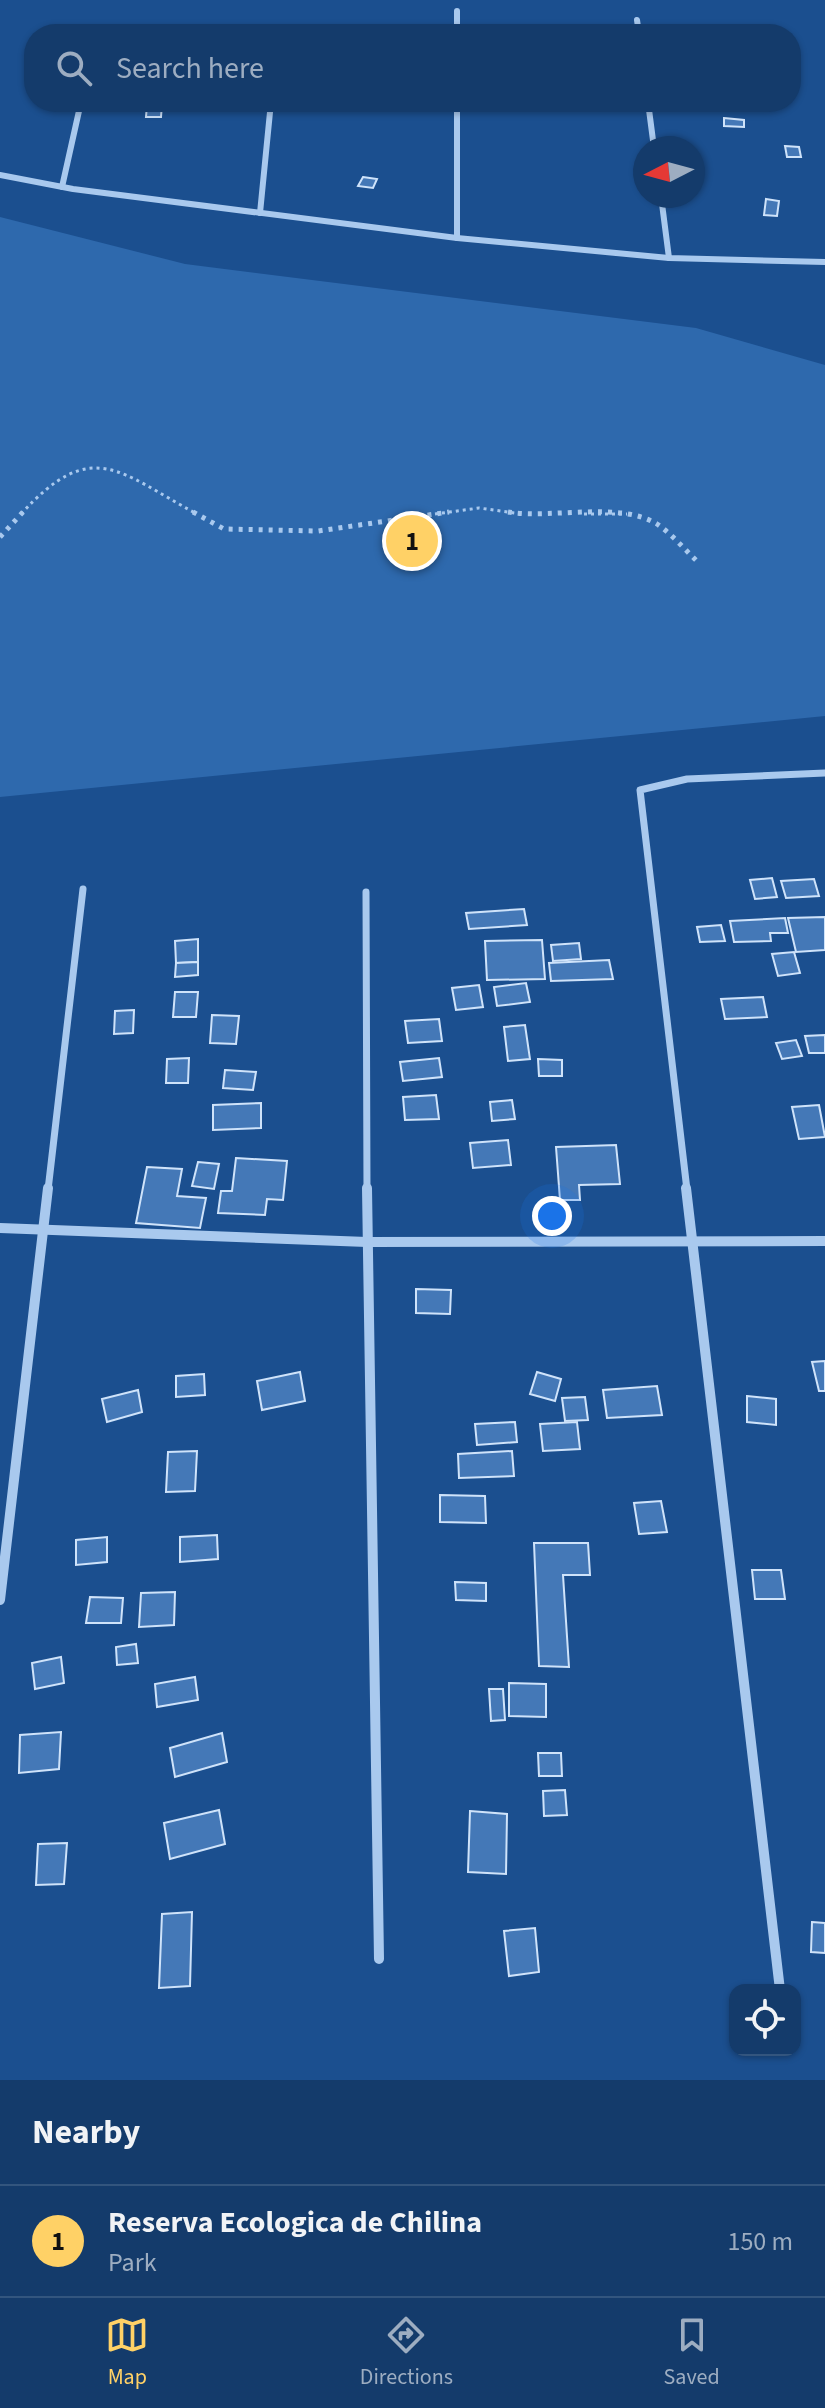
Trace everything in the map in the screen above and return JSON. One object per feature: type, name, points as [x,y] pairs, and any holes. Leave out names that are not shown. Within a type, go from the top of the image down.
[{"type":"street","points":[[457,11],[457,24]]},
{"type":"street","points":[[637,20],[638,24]]},
{"type":"street","points":[[62,187],[79,112]]},
{"type":"street","points":[[260,213],[270,112]]},
{"type":"street","points":[[457,112],[457,238]]},
{"type":"street","points":[[649,112],[652,136]]},
{"type":"street","points":[[0,175],[62,187],[457,238],[669,258],[825,262]]},
{"type":"street","points":[[663,208],[669,258]]},
{"type":"street","points":[[779,1984],[640,790],[687,779],[825,773]]},
{"type":"street","points":[[0,1600],[83,889]]},
{"type":"street","points":[[366,892],[367,1242],[379,1959]]},
{"type":"street","points":[[0,1228],[367,1242],[825,1241]]},
{"type":"path","points":[[0,537],[42,491],[79,468],[111,468],[224,529],[318,531],[479,508],[533,516],[623,513],[657,524],[699,563]]},
{"type":"shaded area","points":[[0,217],[185,264],[696,328],[825,365],[825,716],[0,797]]},
{"type":"building","points":[[146,112],[161,112],[161,117],[146,117]]},
{"type":"building","points":[[724,118],[744,120],[744,127],[724,126]]},
{"type":"building","points":[[785,146],[799,147],[801,157],[787,157]]},
{"type":"building","points":[[363,177],[377,179],[373,188],[358,186]]},
{"type":"building","points":[[766,199],[779,201],[777,216],[764,215]]},
{"type":"building","points":[[772,878],[777,897],[755,899],[750,880]]},
{"type":"building","points":[[814,879],[819,896],[786,898],[781,881]]},
{"type":"building","points":[[524,909],[527,925],[469,929],[466,913]]},
{"type":"building","points":[[825,917],[825,950],[796,952],[788,918]]},
{"type":"building","points":[[785,918],[788,933],[770,933],[771,941],[734,942],[730,921]]},
{"type":"building","points":[[721,925],[725,941],[700,942],[697,927]]},
{"type":"building","points":[[198,939],[198,962],[176,963],[175,941]]},
{"type":"building","points":[[542,940],[545,979],[487,980],[485,941]]},
{"type":"building","points":[[579,943],[581,959],[553,961],[551,945]]},
{"type":"building","points":[[794,952],[800,973],[778,976],[772,954]]},
{"type":"building","points":[[609,960],[613,979],[551,981],[549,963]]},
{"type":"building","points":[[198,962],[198,975],[175,977],[176,963]]},
{"type":"building","points":[[526,983],[530,1002],[497,1006],[494,987]]},
{"type":"building","points":[[479,985],[483,1007],[456,1010],[452,988]]},
{"type":"building","points":[[175,992],[198,992],[196,1017],[173,1017]]},
{"type":"building","points":[[763,997],[767,1017],[725,1019],[721,999]]},
{"type":"building","points":[[134,1010],[133,1033],[114,1034],[115,1011]]},
{"type":"building","points":[[212,1015],[239,1016],[236,1044],[210,1043]]},
{"type":"building","points":[[439,1019],[442,1041],[408,1043],[405,1021]]},
{"type":"building","points":[[525,1025],[530,1059],[508,1061],[504,1027]]},
{"type":"building","points":[[825,1035],[825,1053],[809,1053],[805,1036]]},
{"type":"building","points":[[796,1040],[802,1056],[782,1059],[776,1043]]},
{"type":"building","points":[[189,1058],[188,1083],[166,1083],[167,1059]]},
{"type":"building","points":[[439,1058],[442,1077],[403,1081],[400,1062]]},
{"type":"building","points":[[538,1059],[562,1060],[562,1076],[539,1076]]},
{"type":"building","points":[[225,1070],[256,1072],[253,1090],[223,1088]]},
{"type":"building","points":[[436,1095],[439,1119],[405,1120],[403,1097]]},
{"type":"building","points":[[512,1100],[515,1119],[492,1121],[490,1102]]},
{"type":"building","points":[[261,1103],[261,1128],[213,1130],[213,1105]]},
{"type":"building","points":[[819,1105],[825,1137],[799,1139],[792,1107]]},
{"type":"building","points":[[508,1140],[511,1165],[473,1168],[470,1143]]},
{"type":"building","points":[[616,1145],[620,1184],[579,1185],[580,1200],[560,1200],[556,1147]]},
{"type":"building","points":[[236,1158],[287,1161],[283,1200],[267,1199],[265,1215],[218,1213],[221,1191],[232,1191]]},
{"type":"building","points":[[198,1162],[219,1164],[214,1189],[192,1186]]},
{"type":"building","points":[[147,1167],[182,1169],[177,1196],[206,1198],[200,1228],[136,1223]]},
{"type":"building","points":[[416,1289],[451,1290],[450,1314],[416,1313]]},
{"type":"building","points":[[825,1361],[825,1391],[819,1391],[812,1362]]},
{"type":"building","points":[[300,1372],[305,1401],[262,1410],[257,1381]]},
{"type":"building","points":[[537,1372],[561,1379],[555,1401],[530,1394]]},
{"type":"building","points":[[204,1374],[205,1395],[176,1397],[176,1376]]},
{"type":"building","points":[[657,1386],[662,1415],[607,1418],[603,1390]]},
{"type":"building","points":[[138,1390],[142,1412],[107,1422],[102,1399]]},
{"type":"building","points":[[747,1396],[776,1399],[776,1425],[747,1422]]},
{"type":"building","points":[[585,1397],[588,1420],[565,1421],[562,1398]]},
{"type":"building","points":[[515,1422],[517,1442],[477,1445],[475,1424]]},
{"type":"building","points":[[577,1422],[580,1449],[543,1451],[540,1424]]},
{"type":"building","points":[[197,1451],[195,1491],[166,1492],[168,1452]]},
{"type":"building","points":[[512,1451],[514,1476],[459,1478],[458,1454]]},
{"type":"building","points":[[440,1495],[485,1496],[486,1523],[440,1522]]},
{"type":"building","points":[[661,1501],[667,1532],[639,1534],[634,1503]]},
{"type":"building","points":[[217,1535],[218,1559],[180,1562],[180,1537]]},
{"type":"building","points":[[107,1537],[107,1562],[76,1565],[76,1540]]},
{"type":"building","points":[[534,1543],[588,1543],[590,1575],[563,1575],[569,1667],[539,1666]]},
{"type":"building","points":[[752,1570],[781,1570],[785,1599],[755,1599]]},
{"type":"building","points":[[455,1582],[486,1583],[486,1601],[456,1600]]},
{"type":"building","points":[[175,1592],[174,1625],[139,1627],[141,1593]]},
{"type":"building","points":[[90,1597],[123,1598],[121,1623],[86,1623]]},
{"type":"building","points":[[136,1644],[138,1663],[117,1665],[116,1647]]},
{"type":"building","points":[[61,1657],[64,1683],[35,1689],[32,1663]]},
{"type":"building","points":[[195,1677],[198,1700],[157,1707],[155,1684]]},
{"type":"building","points":[[509,1683],[546,1684],[546,1717],[509,1716]]},
{"type":"building","points":[[489,1689],[503,1689],[505,1720],[491,1721]]},
{"type":"building","points":[[61,1732],[59,1769],[19,1773],[20,1735]]},
{"type":"building","points":[[222,1733],[227,1762],[175,1777],[170,1748]]},
{"type":"building","points":[[538,1753],[561,1753],[562,1776],[539,1776]]},
{"type":"building","points":[[565,1790],[567,1815],[544,1816],[543,1791]]},
{"type":"building","points":[[219,1810],[225,1844],[170,1859],[164,1823]]},
{"type":"building","points":[[470,1811],[507,1814],[506,1874],[468,1872]]},
{"type":"building","points":[[67,1843],[64,1884],[36,1885],[38,1844]]},
{"type":"building","points":[[192,1912],[190,1986],[159,1988],[162,1914]]},
{"type":"building","points":[[812,1922],[825,1923],[825,1953],[811,1952]]},
{"type":"building","points":[[535,1928],[539,1972],[509,1976],[504,1931]]},
{"type":"place","name":"Reserva Ecologica de Chilina","points":[[412,541]]}]
